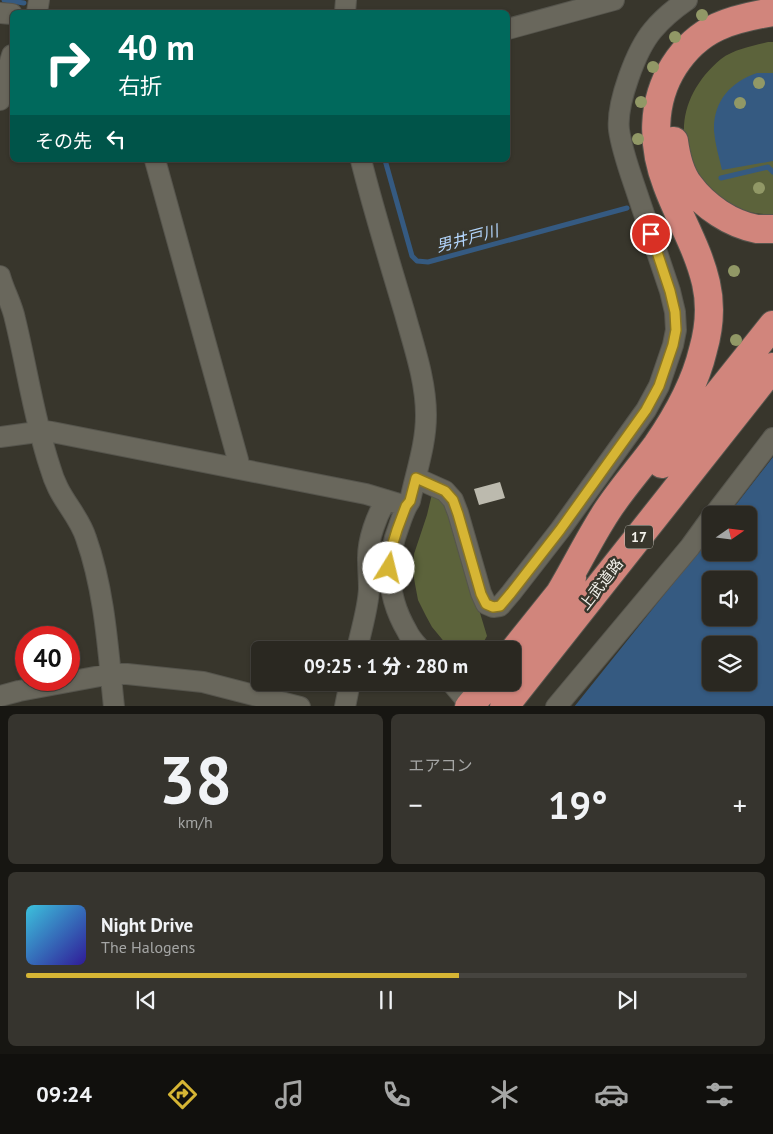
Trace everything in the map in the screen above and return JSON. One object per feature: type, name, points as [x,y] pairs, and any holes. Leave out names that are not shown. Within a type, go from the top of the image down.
[{"type":"highway","points":[[560,593],[607,511],[664,433],[684,400],[696,374],[703,350],[708,323],[709,303],[707,285],[695,246],[667,186],[661,168],[655,132],[660,94],[678,60],[704,34],[719,25],[734,20],[773,12]]},
{"type":"highway","points":[[773,29],[749,32],[716,47],[691,72],[676,102],[673,118],[673,135],[681,170],[688,184],[706,204],[737,222],[758,229],[773,229]]},
{"type":"highway","name":"上武道路","points":[[521,642],[773,325]]},
{"type":"highway","name":"上武道路","points":[[504,706],[769,373]]},
{"type":"highway","points":[[470,706],[482,691]]},
{"type":"street","points":[[510,28],[614,0]]},
{"type":"street","points":[[416,478],[445,491],[453,500],[481,594],[486,604],[493,607],[500,606],[560,530],[646,410],[659,386],[673,345],[676,330],[675,312],[670,291],[626,159],[618,118],[629,77],[643,44],[651,31],[663,18],[687,0]]},
{"type":"street","points":[[0,100],[10,62]]},
{"type":"street","points":[[156,162],[238,460],[238,468]]},
{"type":"street","points":[[362,162],[412,337],[423,382],[426,427],[424,443],[410,501],[406,506],[390,553],[389,568],[394,600],[407,633],[414,641]]},
{"type":"street","points":[[0,276],[15,316],[44,448],[58,490],[79,522],[92,556],[99,586],[114,706]]},
{"type":"street","points":[[0,437],[39,430],[366,494],[406,506]]},
{"type":"street","points":[[721,506],[773,438]]},
{"type":"street","points":[[359,641],[368,598],[368,556],[372,531],[378,513],[386,500]]},
{"type":"street","points":[[556,706],[702,530]]},
{"type":"street","points":[[0,696],[111,674],[127,674],[203,682],[300,706]]},
{"type":"street","points":[[345,706],[348,691]]},
{"type":"street","points":[[458,691],[470,706]]},
{"type":"green space","points":[[773,42],[773,214],[744,211],[731,206],[719,198],[696,171],[688,155],[684,138],[684,121],[688,104],[696,88],[707,73],[726,56],[750,46]]},
{"type":"green space","points":[[432,494],[447,504],[487,636],[484,641],[444,641],[432,627],[418,600],[413,572],[414,554]]},
{"type":"water","points":[[757,73],[773,73],[773,161],[722,170],[714,131],[716,111],[725,94],[731,88],[747,77]]},
{"type":"water","points":[[773,457],[773,706],[575,706],[702,547],[702,561],[758,561],[758,506],[735,506]]},
{"type":"building","points":[[500,482],[505,498],[479,505],[474,489]]},
{"type":"waterway","name":"男井戸川","points":[[4,0],[24,3]]},
{"type":"waterway","name":"男井戸川","points":[[386,162],[412,256],[417,261],[428,262],[627,208]]},
{"type":"waterway","name":"男井戸川","points":[[721,178],[768,167],[773,172]]},
{"type":"route","points":[[389,568],[390,553],[406,506],[410,501],[416,478],[445,491],[453,500],[481,594],[486,604],[493,607],[500,606],[511,593],[560,530],[646,410],[659,386],[676,330],[675,312],[670,291],[651,234]]}]
